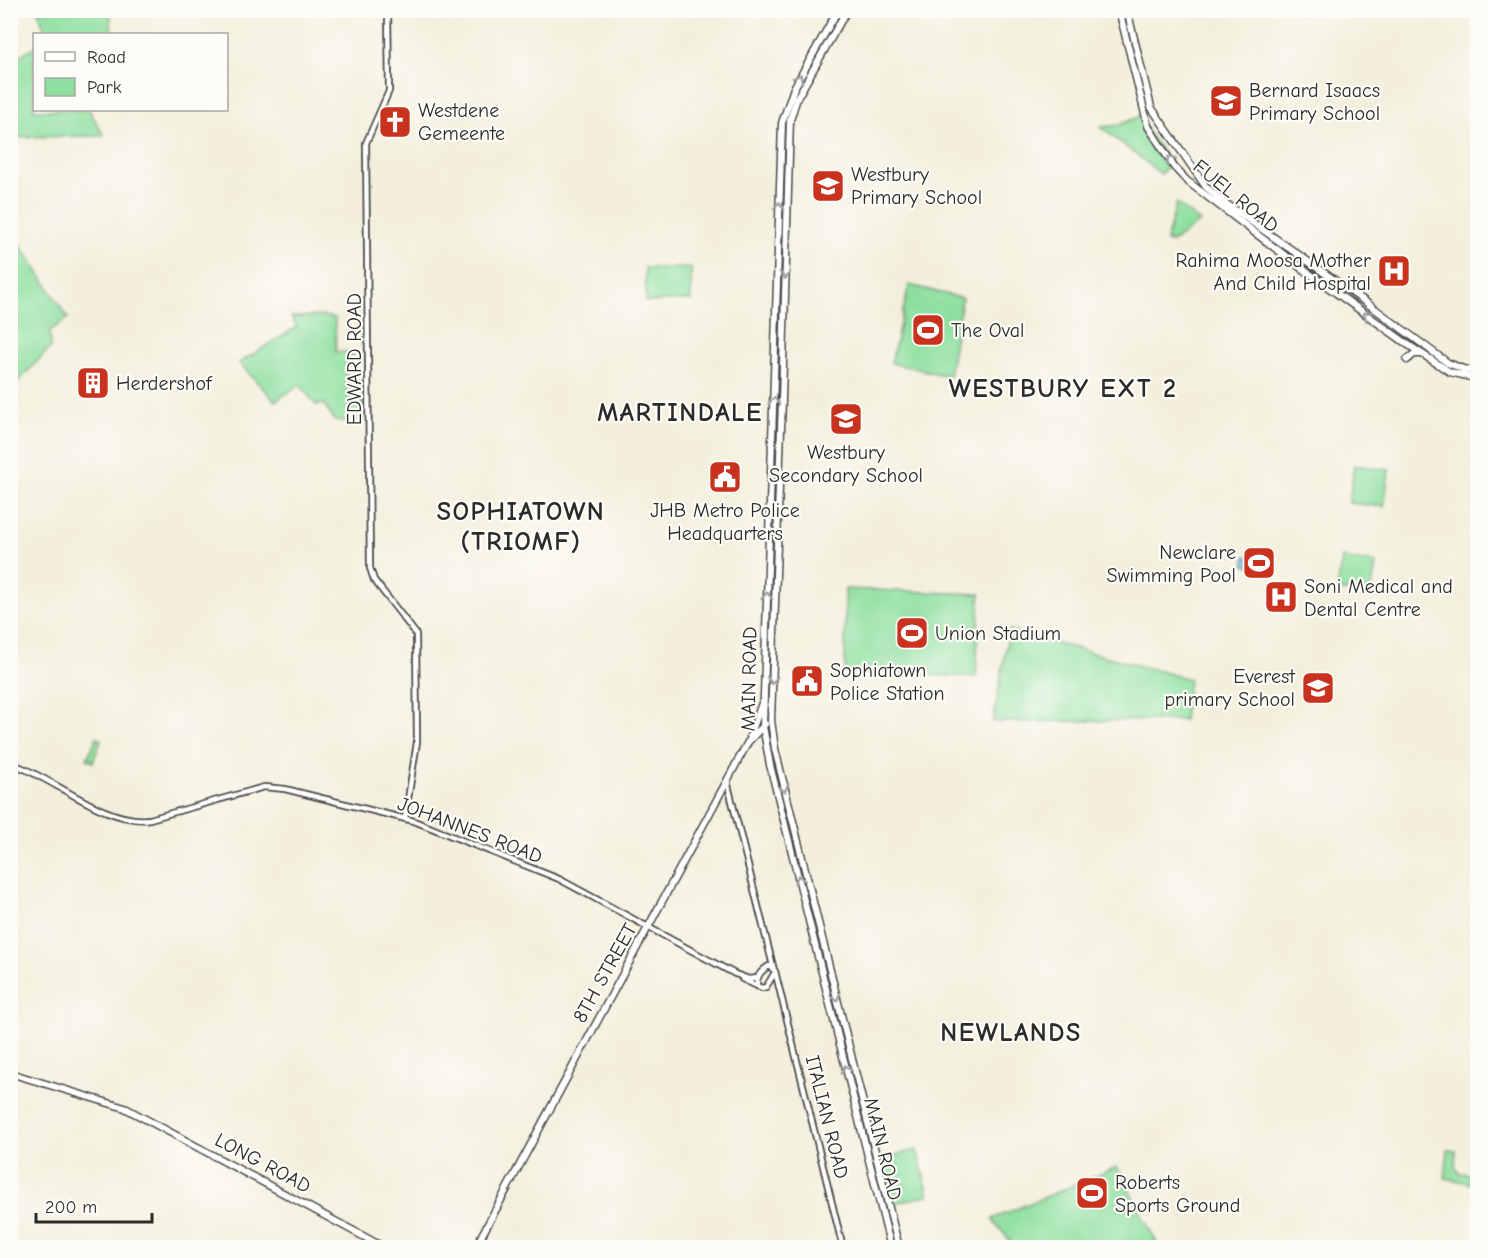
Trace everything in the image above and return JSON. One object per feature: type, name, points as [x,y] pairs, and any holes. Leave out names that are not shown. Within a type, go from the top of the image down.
[{"type":"main road","name":"MAIN ROAD","points":[[838,10],[794,88],[785,110],[781,133],[763,726],[891,1248]]},
{"type":"main road","name":"MAIN ROAD","points":[[847,10],[793,106],[790,120],[771,720],[775,749],[899,1248]]},
{"type":"main road","name":"FUEL ROAD","points":[[1119,10],[1146,120],[1155,138],[1181,174],[1199,192],[1422,354],[1454,374],[1478,379]]},
{"type":"main road","name":"FUEL ROAD","points":[[1127,10],[1151,107],[1208,190],[1448,363],[1478,372]]},
{"type":"main road","points":[[1407,360],[1414,354],[1422,354]]},
{"type":"main road","points":[[750,739],[764,698]]},
{"type":"main road","name":"8TH STREET","points":[[475,1248],[750,739],[771,720]]},
{"type":"main road","points":[[750,739],[758,736],[765,741]]},
{"type":"main road","name":"LONG ROAD","points":[[10,1073],[125,1108],[385,1248]]},
{"type":"street","name":"EDWARD ROAD","points":[[388,10],[389,91],[366,143],[371,574],[416,634],[417,742],[405,818]]},
{"type":"street","name":"JOHANNES ROAD","points":[[12,763],[114,814],[138,820],[264,787],[278,788],[350,807],[405,818],[559,879],[757,986]]},
{"type":"street","name":"ITALIAN ROAD","points":[[728,781],[843,1248]]},
{"type":"street","name":"ITALIAN ROAD","points":[[764,969],[769,962],[768,945]]},
{"type":"street","points":[[766,987],[774,972],[769,966],[757,978],[757,986],[762,988],[775,986],[781,994]]},
{"type":"street","points":[[735,974],[749,979],[757,978]]},
{"type":"green space","points":[[38,11],[110,11],[112,33],[46,33]]},
{"type":"green space","points":[[33,48],[33,111],[90,111],[104,136],[11,137],[11,61]]},
{"type":"green space","points":[[1140,116],[1144,126],[1170,164],[1161,174],[1101,127],[1119,125]]},
{"type":"green space","points":[[1176,203],[1200,222],[1172,242],[1166,242]]},
{"type":"green space","points":[[10,228],[68,318],[50,331],[51,347],[11,389]]},
{"type":"green space","points":[[645,268],[691,268],[691,300],[646,302]]},
{"type":"green space","name":"The Oval","points":[[909,285],[962,298],[949,376],[891,363]]},
{"type":"green space","points":[[291,317],[335,318],[336,352],[356,352],[346,364],[347,391],[351,398],[363,402],[363,420],[335,421],[324,404],[316,405],[300,385],[275,401],[239,363],[297,327]]},
{"type":"green space","points":[[1354,465],[1389,470],[1384,507],[1349,503]]},
{"type":"green space","points":[[1342,558],[1376,563],[1371,595],[1337,590]]},
{"type":"green space","name":"Union Stadium","points":[[845,589],[980,594],[976,677],[845,672]]},
{"type":"green space","points":[[1009,630],[1189,679],[1184,720],[993,722]]},
{"type":"green space","points":[[97,737],[101,740],[93,762],[87,759]]},
{"type":"green space","points":[[917,1150],[929,1195],[894,1203],[882,1158]]},
{"type":"green space","points":[[1448,1150],[1456,1151],[1455,1166],[1459,1173],[1477,1174],[1477,1185],[1445,1178]]},
{"type":"green space","name":"Roberts Sports Ground","points":[[1117,1167],[1159,1247],[1015,1247],[992,1219]]},
{"type":"water","name":"Newclare Swimming Pool","points":[[1246,556],[1274,561],[1272,569],[1244,565]]},
{"type":"place","name":"Bernard Isaacs Primary School","points":[[1226,101]]},
{"type":"place","name":"Westdene Gemeente","points":[[395,122]]},
{"type":"place","name":"Westbury Primary School","points":[[828,186]]},
{"type":"place","name":"Rahima Moosa Mother And Child Hospital","points":[[1394,271]]},
{"type":"place","name":"The Oval","points":[[928,330]]},
{"type":"place","name":"Herdershof","points":[[93,383]]},
{"type":"place","name":"Westbury Secondary School","points":[[846,419]]},
{"type":"place","name":"JHB Metro Police Headquarters","points":[[725,477]]},
{"type":"place","name":"Newclare Swimming Pool","points":[[1259,563]]},
{"type":"place","name":"Soni Medical and Dental Centre","points":[[1281,597]]},
{"type":"place","name":"Union Stadium","points":[[912,633]]},
{"type":"place","name":"Sophiatown Police Station","points":[[807,681]]},
{"type":"place","name":"Everest primary School","points":[[1318,688]]},
{"type":"place","name":"Roberts Sports Ground","points":[[1092,1193]]},
{"type":"district","name":"WESTBURY EXT 2","points":[[1063,389]]},
{"type":"district","name":"MARTINDALE","points":[[680,413]]},
{"type":"district","name":"SOPHIATOWN (TRIOMF)","points":[[521,527]]},
{"type":"district","name":"NEWLANDS","points":[[1011,1033]]}]
